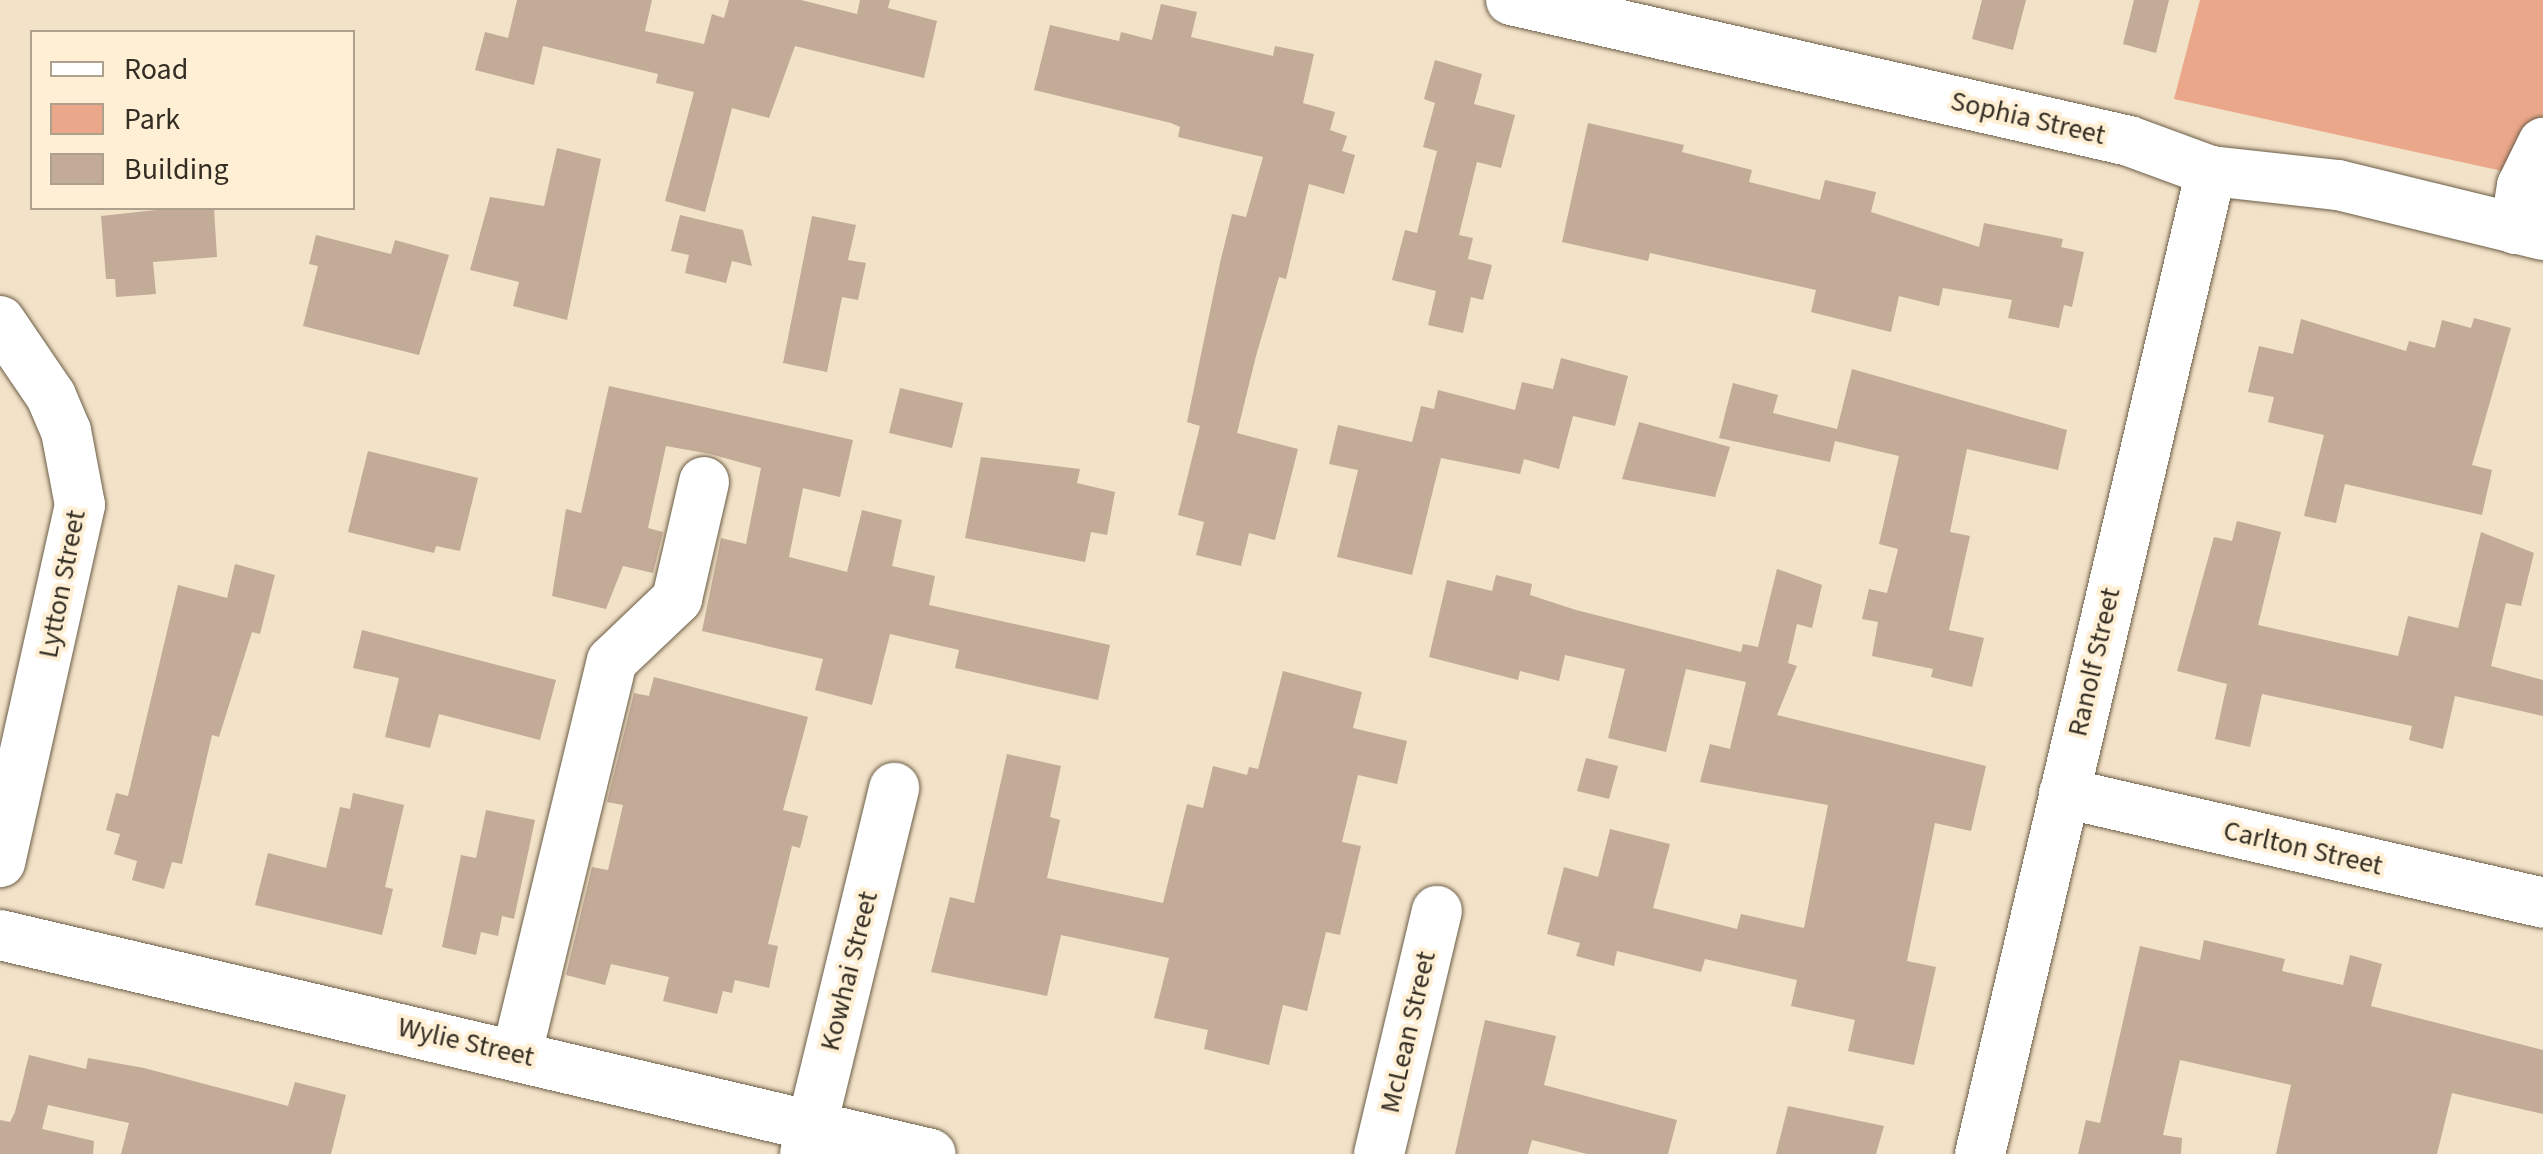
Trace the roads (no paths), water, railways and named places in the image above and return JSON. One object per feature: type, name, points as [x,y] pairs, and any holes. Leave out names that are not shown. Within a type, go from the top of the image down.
[{"type":"street","name":"Sophia Street","points":[[1511,0],[2129,141],[2211,171],[2338,184],[2529,232]]},
{"type":"street","points":[[2529,232],[2522,186],[2543,143]]},
{"type":"street","name":"Ranolf Street","points":[[1980,1154],[2211,171]]},
{"type":"street","name":"Lytton Street","points":[[0,320],[66,431],[80,506],[0,862]]},
{"type":"street","points":[[517,1053],[612,661],[677,599],[704,482]]},
{"type":"street","name":"Kowhai Street","points":[[808,1140],[894,788]]},
{"type":"street","name":"Carlton Street","points":[[2064,793],[2543,903]]},
{"type":"street","name":"McLean Street","points":[[1379,1154],[1438,911]]},
{"type":"street","name":"Wylie Street","points":[[0,935],[517,1053],[808,1140],[931,1154]]}]
